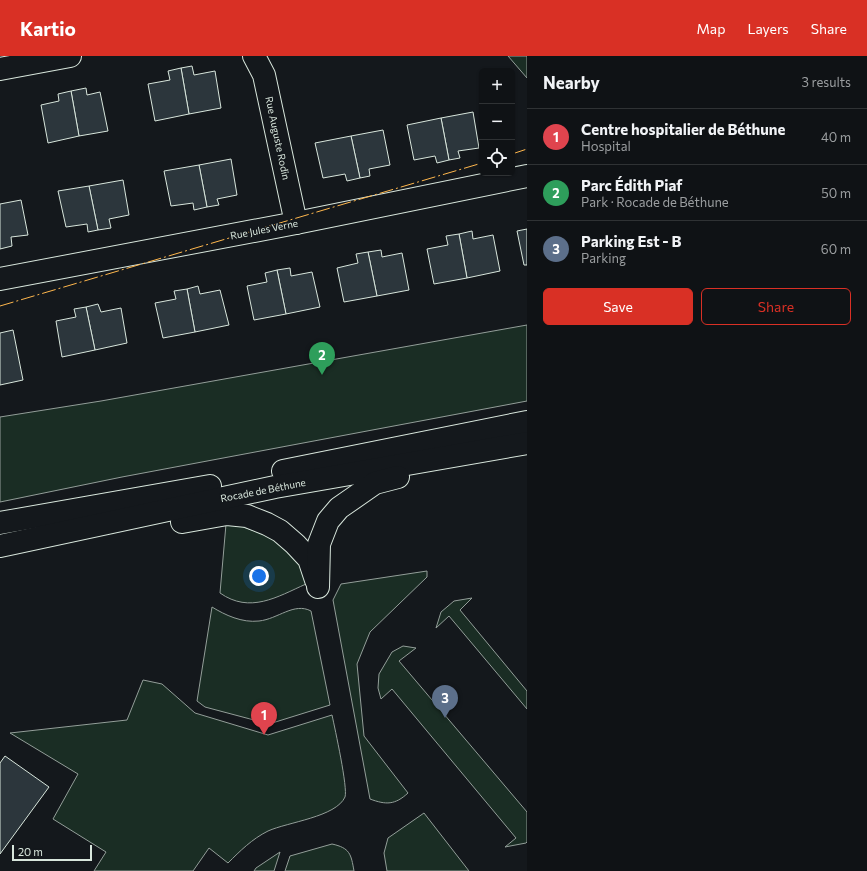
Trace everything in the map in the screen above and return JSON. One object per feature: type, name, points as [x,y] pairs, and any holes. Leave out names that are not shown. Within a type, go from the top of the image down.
[{"type":"main road","points":[[0,70],[70,56]]},
{"type":"main road","name":"Rue Auguste Rodin","points":[[254,56],[264,74],[296,223]]},
{"type":"main road","name":"Rue Jules Verne","points":[[0,279],[296,223],[527,176]]},
{"type":"main road","name":"Rocade de Béthune","points":[[0,523],[175,493],[527,422]]},
{"type":"main road","points":[[77,530],[122,535],[200,518],[227,514],[247,516],[267,524],[295,544],[309,559],[318,587],[319,544],[328,522],[338,508],[350,499],[375,483],[461,462],[527,443]]},
{"type":"main road","name":"Rocade de Béthune","points":[[0,546],[275,487],[527,443]]},
{"type":"green space","points":[[508,56],[527,56],[527,78]]},
{"type":"green space","points":[[527,325],[527,401],[122,477],[0,502],[0,417],[101,401]]},
{"type":"green space","points":[[226,524],[241,526],[263,534],[281,544],[303,566],[306,584],[274,598],[253,603],[231,599],[220,593]]},
{"type":"green space","points":[[427,571],[427,577],[370,632],[357,664],[364,736],[408,793],[399,800],[386,803],[370,799],[333,600],[341,584]]},
{"type":"green space","points":[[472,598],[460,610],[527,691],[527,709],[449,616],[436,628],[441,612],[454,601]]},
{"type":"green space","points":[[212,607],[234,618],[246,621],[266,620],[298,608],[311,611],[330,705],[269,724],[205,707],[197,701]]},
{"type":"green space","points":[[403,646],[416,648],[399,661],[527,812],[526,843],[505,847],[516,838],[392,689],[381,699],[378,688],[379,674],[392,652]]},
{"type":"green space","points":[[143,680],[162,684],[195,713],[268,735],[332,715],[343,771],[345,797],[340,804],[322,814],[262,834],[246,846],[228,863],[209,848],[193,871],[94,871],[106,852],[53,819],[78,774],[10,733],[127,720]]},
{"type":"green space","points":[[424,813],[469,871],[387,871],[384,853],[388,838]]},
{"type":"green space","points":[[332,844],[343,848],[349,853],[354,871],[285,871],[290,856]]},
{"type":"green space","points":[[280,852],[274,871],[254,871],[256,868]]},
{"type":"building","points":[[192,66],[194,75],[215,71],[221,108],[189,114],[181,68]]},
{"type":"building","points":[[181,68],[189,114],[155,121],[148,84],[170,80],[168,71]]},
{"type":"building","points":[[86,88],[87,95],[100,92],[108,131],[79,136],[71,91]]},
{"type":"building","points":[[71,91],[79,136],[48,143],[41,105],[59,101],[58,94]]},
{"type":"building","points":[[473,112],[479,148],[458,151],[460,158],[449,160],[441,118]]},
{"type":"building","points":[[441,118],[449,160],[437,163],[435,156],[414,160],[407,125]]},
{"type":"building","points":[[383,130],[390,165],[369,169],[370,176],[360,178],[351,136]]},
{"type":"building","points":[[351,136],[360,178],[347,181],[345,174],[323,178],[315,143]]},
{"type":"building","points":[[231,159],[237,195],[217,199],[219,205],[207,207],[199,165]]},
{"type":"building","points":[[199,165],[207,207],[194,210],[193,203],[171,206],[164,171]]},
{"type":"building","points":[[123,180],[129,215],[109,219],[111,228],[98,230],[89,186]]},
{"type":"building","points":[[89,186],[98,230],[88,232],[87,224],[66,227],[58,191]]},
{"type":"building","points":[[21,200],[28,235],[11,237],[12,246],[0,249],[0,204]]},
{"type":"building","points":[[527,229],[527,265],[524,265],[517,231]]},
{"type":"building","points":[[472,231],[473,239],[493,235],[500,271],[467,278],[459,234]]},
{"type":"building","points":[[459,234],[467,278],[434,284],[427,249],[448,245],[446,236]]},
{"type":"building","points":[[381,250],[382,257],[402,253],[409,290],[377,296],[368,252]]},
{"type":"building","points":[[368,252],[377,296],[344,302],[337,268],[358,263],[356,254]]},
{"type":"building","points":[[290,268],[291,276],[312,272],[320,307],[286,314],[277,270]]},
{"type":"building","points":[[277,270],[286,314],[254,320],[247,286],[267,282],[265,273]]},
{"type":"building","points":[[198,286],[200,294],[220,290],[229,325],[195,332],[187,289]]},
{"type":"building","points":[[187,289],[195,332],[163,338],[155,303],[176,299],[174,291]]},
{"type":"building","points":[[98,304],[101,312],[121,308],[127,343],[95,350],[86,307]]},
{"type":"building","points":[[86,307],[95,350],[62,357],[56,321],[76,317],[74,309]]},
{"type":"building","points":[[13,330],[23,380],[0,385],[0,333]]},
{"type":"building","points":[[5,756],[49,787],[0,854],[0,763]]},
{"type":"power","points":[[515,153],[527,149]]},
{"type":"power","points":[[0,306],[479,164]]},
{"type":"place","name":"Parc Édith Piaf","points":[[322,375]]},
{"type":"place","name":"Parking Est - B","points":[[445,718]]},
{"type":"place","name":"Centre hospitalier de Béthune","points":[[264,735]]}]
